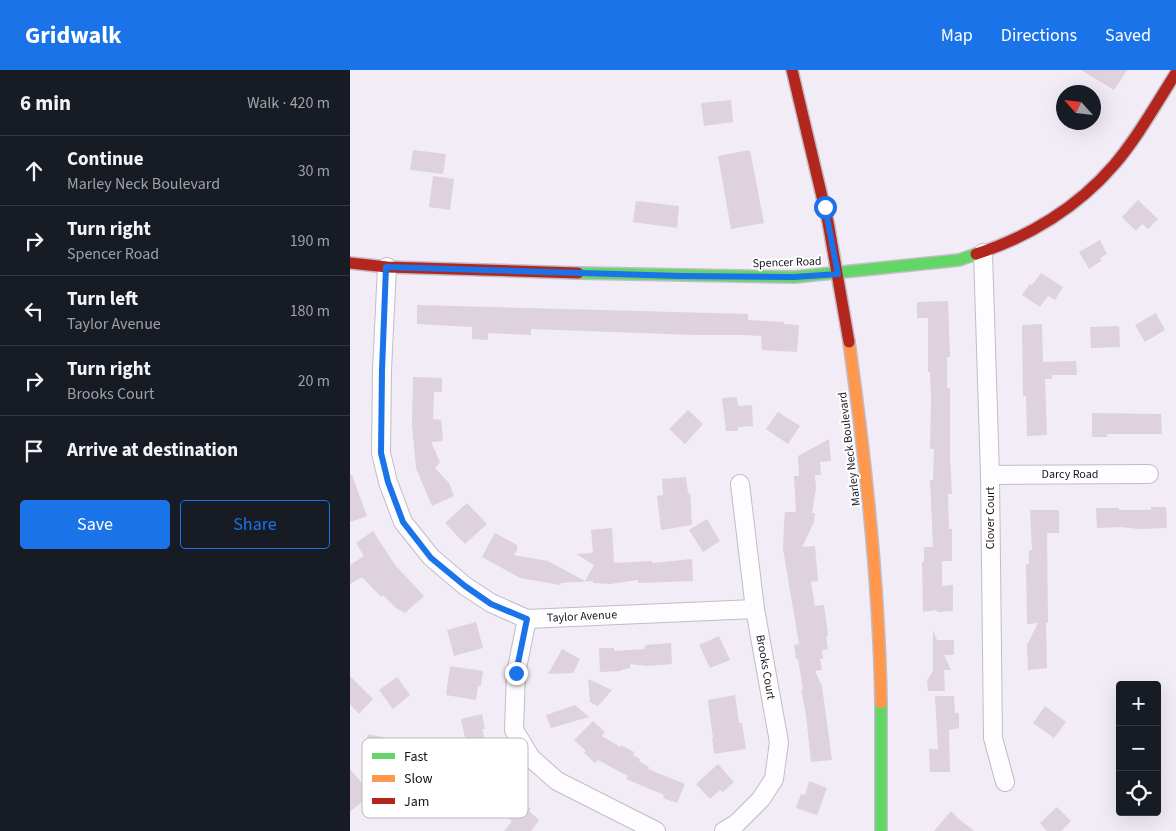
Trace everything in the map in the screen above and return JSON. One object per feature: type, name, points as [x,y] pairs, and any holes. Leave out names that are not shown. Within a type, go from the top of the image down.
[{"type":"street","name":"Marley Neck Boulevard","points":[[792,70],[825,207],[838,274],[859,411],[870,511],[878,619],[881,722],[881,831]]},
{"type":"street","name":"Spencer Road","points":[[350,263],[386,267],[681,276],[794,277],[838,274],[959,260],[983,253],[1030,233],[1077,202],[1113,166],[1170,96],[1176,73]]},
{"type":"street","name":"Clover Court","points":[[983,253],[990,475],[993,738],[1005,782]]},
{"type":"street","name":"Taylor Avenue","points":[[386,267],[381,453],[388,482],[403,522],[431,558],[465,586],[491,604],[527,619],[755,609]]},
{"type":"street","name":"Darcy Road","points":[[990,475],[1149,474]]},
{"type":"street","name":"Brooks Court","points":[[724,831],[736,824],[760,799],[774,779],[779,742],[755,609],[740,484]]},
{"type":"street","points":[[519,738],[514,730],[516,673],[527,619]]},
{"type":"street","points":[[528,754],[557,781],[656,831]]},
{"type":"building","points":[[1081,70],[1127,70],[1114,90]]},
{"type":"building","points":[[731,100],[733,122],[704,126],[701,103]]},
{"type":"building","points":[[413,150],[446,154],[443,174],[410,170]]},
{"type":"building","points":[[750,150],[764,223],[731,229],[718,156]]},
{"type":"building","points":[[433,176],[454,179],[450,210],[429,207]]},
{"type":"building","points":[[1138,200],[1158,219],[1148,229],[1142,224],[1136,231],[1122,217]]},
{"type":"building","points":[[636,201],[679,206],[677,228],[633,222]]},
{"type":"building","points":[[1100,240],[1107,254],[1100,258],[1101,261],[1089,269],[1079,252]]},
{"type":"building","points":[[1041,273],[1063,287],[1055,300],[1048,296],[1040,307],[1022,295]]},
{"type":"building","points":[[948,301],[950,357],[947,357],[947,388],[950,388],[952,494],[948,494],[949,529],[952,529],[952,561],[942,561],[942,586],[953,585],[953,611],[937,612],[937,610],[923,612],[922,562],[924,562],[924,547],[933,547],[930,480],[933,480],[934,449],[930,449],[931,399],[930,372],[928,372],[928,318],[917,318],[917,302]]},
{"type":"building","points":[[417,305],[748,314],[748,320],[784,322],[784,324],[799,325],[797,352],[762,350],[761,336],[744,335],[531,329],[531,335],[488,333],[488,340],[472,339],[472,327],[417,324]]},
{"type":"building","points":[[1156,313],[1165,330],[1145,342],[1135,325]]},
{"type":"building","points":[[1042,324],[1043,362],[1076,361],[1077,375],[1052,375],[1052,379],[1045,379],[1047,435],[1027,436],[1026,396],[1023,396],[1022,325]]},
{"type":"building","points":[[1119,326],[1120,347],[1091,348],[1090,327]]},
{"type":"building","points":[[413,377],[442,378],[442,392],[434,392],[433,419],[441,420],[443,441],[431,442],[440,462],[435,468],[449,483],[454,496],[432,506],[416,468],[412,424]]},
{"type":"building","points":[[737,397],[738,406],[752,405],[753,426],[738,427],[738,431],[726,431],[722,398]]},
{"type":"building","points":[[688,410],[703,424],[685,444],[669,429]]},
{"type":"building","points":[[778,412],[800,426],[788,444],[766,429]]},
{"type":"building","points":[[1092,413],[1161,414],[1162,434],[1107,434],[1107,437],[1092,437]]},
{"type":"building","points":[[829,439],[831,461],[820,462],[821,475],[815,475],[816,489],[812,513],[815,513],[814,522],[802,547],[815,546],[818,581],[811,582],[815,606],[824,605],[828,636],[826,636],[828,649],[822,650],[823,659],[820,659],[822,670],[815,671],[822,686],[832,760],[811,762],[801,689],[803,689],[794,645],[799,644],[783,549],[784,525],[785,512],[796,512],[794,476],[799,476],[798,456]]},
{"type":"building","points":[[350,475],[352,475],[367,516],[350,522]]},
{"type":"building","points":[[686,477],[688,493],[690,493],[692,525],[661,530],[657,496],[663,495],[662,479]]},
{"type":"building","points":[[467,503],[487,524],[465,544],[445,523]]},
{"type":"building","points":[[1151,507],[1166,507],[1167,528],[1097,528],[1096,508],[1151,510]]},
{"type":"building","points":[[1030,510],[1059,510],[1059,533],[1047,533],[1047,668],[1028,670],[1027,645],[1038,623],[1027,624],[1026,564],[1029,564],[1029,550],[1032,550]]},
{"type":"building","points":[[707,519],[720,541],[703,552],[689,530]]},
{"type":"building","points":[[612,528],[614,563],[652,561],[652,563],[692,559],[693,581],[638,583],[638,580],[610,584],[593,583],[593,581],[561,583],[560,585],[520,578],[482,557],[495,533],[517,545],[514,555],[548,561],[585,581],[594,565],[576,554],[593,553],[591,530]]},
{"type":"building","points":[[373,531],[395,565],[424,596],[405,613],[396,608],[383,595],[381,597],[362,577],[350,584],[350,565],[364,556],[356,543]]},
{"type":"building","points":[[476,622],[483,648],[454,656],[447,630]]},
{"type":"building","points":[[933,630],[937,640],[954,640],[954,655],[944,655],[951,670],[944,670],[945,691],[928,691],[927,681],[933,670]]},
{"type":"building","points":[[719,636],[730,660],[710,668],[699,645]]},
{"type":"building","points":[[671,643],[672,664],[647,666],[630,664],[630,668],[621,671],[600,672],[599,648],[614,648],[614,651],[645,649],[645,645]]},
{"type":"building","points":[[562,649],[580,659],[573,673],[548,674]]},
{"type":"building","points":[[450,666],[483,671],[481,686],[478,686],[476,700],[446,695]]},
{"type":"building","points":[[350,676],[373,699],[359,714],[350,704]]},
{"type":"building","points":[[397,677],[410,695],[393,709],[379,690]]},
{"type":"building","points":[[588,679],[612,690],[598,706],[590,702]]},
{"type":"building","points":[[735,695],[739,723],[742,723],[746,749],[714,754],[708,700]]},
{"type":"building","points":[[935,696],[954,696],[955,713],[959,713],[959,728],[949,730],[950,772],[930,772],[929,749],[938,749]]},
{"type":"building","points":[[575,705],[589,717],[551,728],[546,715]]},
{"type":"building","points":[[1045,706],[1066,722],[1054,738],[1033,723]]},
{"type":"building","points":[[482,714],[485,729],[482,729],[485,738],[465,738],[461,719]]},
{"type":"building","points":[[593,721],[605,732],[602,736],[620,747],[621,745],[634,752],[633,755],[649,767],[648,769],[685,784],[677,803],[663,798],[664,795],[626,779],[628,776],[598,760],[595,763],[584,753],[586,751],[574,740]]},
{"type":"building","points":[[368,734],[386,738],[367,738]]},
{"type":"building","points":[[718,764],[734,782],[723,792],[720,790],[710,799],[696,784]]},
{"type":"building","points":[[350,769],[362,783],[362,802],[350,812]]},
{"type":"building","points":[[809,781],[827,788],[817,815],[796,808],[801,794],[805,795]]},
{"type":"building","points":[[528,807],[531,809],[529,811],[539,820],[531,831],[504,831],[512,821],[508,818],[528,818]]},
{"type":"building","points":[[1057,807],[1071,821],[1061,831],[1047,831],[1040,823]]},
{"type":"building","points":[[951,811],[960,820],[974,831],[934,831]]},
{"type":"traffic: fast","points":[[578,273],[794,277],[959,260],[976,254]]},
{"type":"traffic: fast","points":[[881,703],[881,831]]},
{"type":"traffic: slow","points":[[849,342],[871,522],[878,612],[881,703]]},
{"type":"traffic: jam","points":[[792,70],[828,222],[849,342]]},
{"type":"traffic: jam","points":[[976,254],[1015,239],[1051,219],[1085,194],[1123,154],[1176,73]]},
{"type":"traffic: jam","points":[[350,263],[387,267],[578,273]]},
{"type":"route","points":[[516,673],[527,619],[491,604],[465,586],[431,558],[403,522],[388,482],[381,453],[386,267],[681,276],[794,277],[838,274],[825,207]]}]
